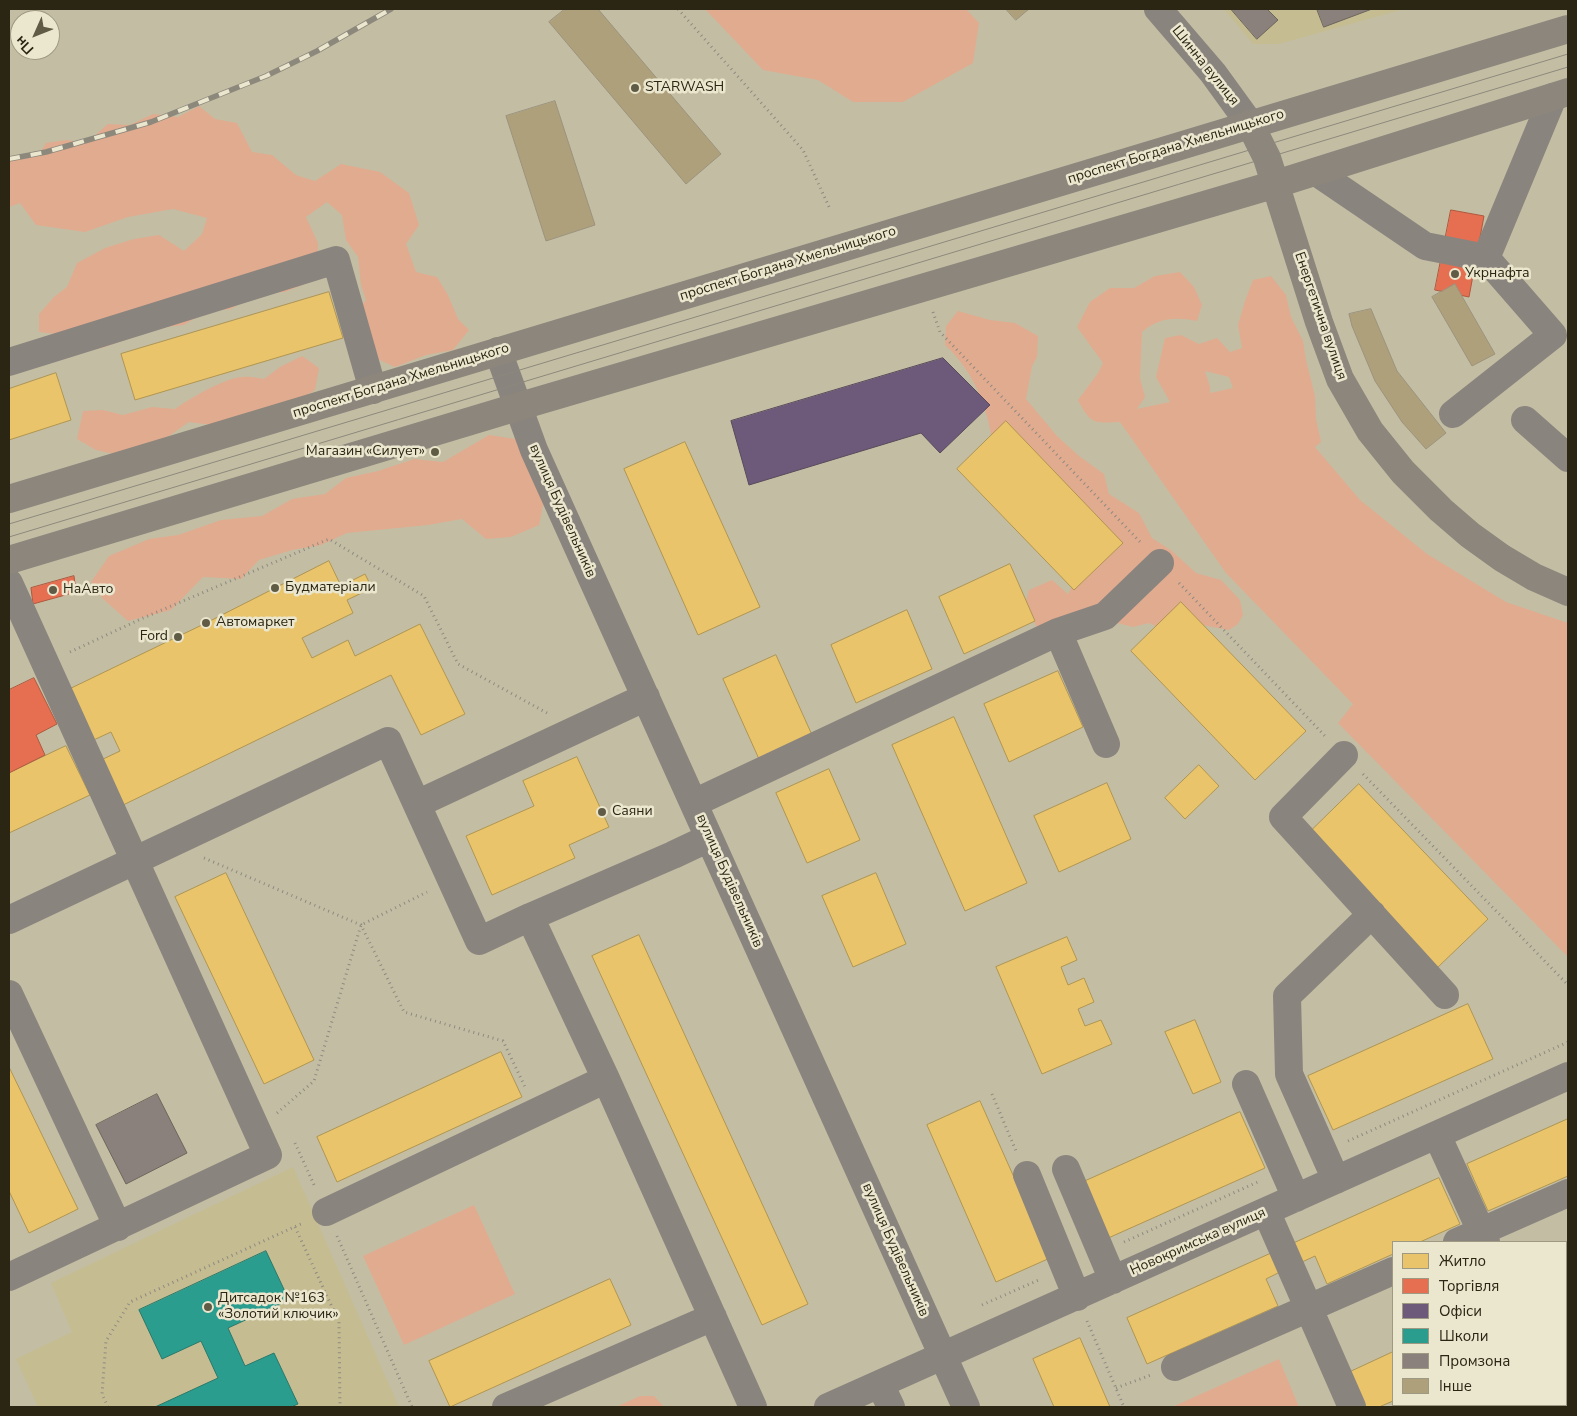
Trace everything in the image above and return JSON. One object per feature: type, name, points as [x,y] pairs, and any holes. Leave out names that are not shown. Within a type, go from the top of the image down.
[{"type":"main road","name":"проспект Богдана Хмельницького","points":[[9,499],[1568,29]]},
{"type":"main road","points":[[9,560],[517,407],[1276,184],[1560,95]]},
{"type":"main road","name":"Енергетична вулиця","points":[[1250,124],[1267,158],[1319,322],[1340,379],[1370,432],[1403,472],[1441,510],[1470,535],[1502,558],[1534,577],[1568,592]]},
{"type":"street","name":"Шинна вулиця","points":[[1164,11],[1250,124]]},
{"type":"street","points":[[1486,258],[1560,95]]},
{"type":"street","points":[[1316,172],[1425,246],[1486,258],[1553,335],[1453,414]]},
{"type":"street","points":[[9,362],[336,260],[373,390]]},
{"type":"street","name":"вулиця Будівельників","points":[[498,351],[534,450],[966,1407]]},
{"type":"street","points":[[1525,420],[1568,458]]},
{"type":"street","points":[[694,803],[1058,632],[1105,616],[1160,563]]},
{"type":"street","points":[[9,583],[268,1155],[9,1277]]},
{"type":"street","points":[[1058,632],[1106,744]]},
{"type":"street","points":[[417,804],[576,728],[646,697]]},
{"type":"street","points":[[9,920],[388,741],[479,941],[709,838]]},
{"type":"street","points":[[1344,755],[1283,817],[1445,995]]},
{"type":"street","points":[[1336,1180],[1289,1074],[1287,996],[1372,914]]},
{"type":"street","points":[[530,917],[606,1079],[754,1407]]},
{"type":"street","points":[[9,994],[118,1227]]},
{"type":"street","name":"Новокримська вулиця","points":[[828,1407],[886,1396],[943,1356],[1568,1076]]},
{"type":"street","points":[[326,1212],[606,1079]]},
{"type":"street","points":[[1246,1084],[1296,1198]]},
{"type":"street","points":[[1437,1135],[1475,1239],[1568,1193]]},
{"type":"street","points":[[1066,1169],[1113,1280]]},
{"type":"street","points":[[1026,1174],[1077,1297]]},
{"type":"street","points":[[1266,1211],[1352,1407]]},
{"type":"street","points":[[1175,1367],[1392,1270]]},
{"type":"street","points":[[506,1407],[713,1317]]},
{"type":"path","points":[[678,9],[803,150],[830,209]]},
{"type":"path","points":[[925,287],[940,332],[1344,755],[1568,985]]},
{"type":"path","points":[[45,664],[143,618],[329,539],[424,596],[458,664],[576,728]]},
{"type":"path","points":[[170,844],[361,924],[404,1012],[503,1041],[537,1112]]},
{"type":"path","points":[[255,1125],[281,1111],[314,1081],[361,924],[452,880]]},
{"type":"path","points":[[992,1094],[1026,1174]]},
{"type":"path","points":[[292,1136],[412,1407]]},
{"type":"path","points":[[108,1407],[102,1394],[106,1340],[130,1302],[296,1226],[339,1322],[340,1407]]},
{"type":"path","points":[[1077,1297],[1124,1407]]},
{"type":"path","points":[[1116,1388],[1175,1367]]},
{"type":"shaded area","points":[[705,9],[966,9],[979,23],[973,63],[903,102],[853,102],[818,80],[763,70]]},
{"type":"shaded area","points":[[1224,9],[1404,9],[1279,44],[1253,44]]},
{"type":"shaded area","points":[[199,106],[215,119],[237,123],[252,152],[272,155],[296,175],[315,181],[341,164],[380,172],[409,193],[419,225],[406,244],[416,272],[437,277],[448,295],[458,319],[469,330],[453,350],[426,355],[395,367],[371,356],[350,320],[366,300],[361,285],[358,257],[346,240],[342,215],[327,202],[306,217],[318,243],[317,279],[285,292],[257,293],[231,309],[205,312],[184,325],[158,328],[102,348],[80,350],[65,335],[39,332],[39,314],[54,297],[67,287],[77,263],[105,248],[134,239],[159,235],[184,251],[202,234],[207,218],[173,209],[128,217],[85,232],[36,225],[20,203],[9,207],[9,160],[38,156],[46,143],[67,140],[86,143],[108,124],[130,125],[153,114],[178,117]]},
{"type":"shaded area","points":[[1180,272],[1194,287],[1202,305],[1197,321],[1168,319],[1155,323],[1142,332],[1140,378],[1145,397],[1137,409],[1170,402],[1156,377],[1165,338],[1181,335],[1199,344],[1217,338],[1230,352],[1242,348],[1238,325],[1253,280],[1271,276],[1286,295],[1291,317],[1303,341],[1315,396],[1316,419],[1321,442],[1315,447],[1360,500],[1427,554],[1506,602],[1568,623],[1568,957],[1338,723],[1353,704],[1226,573],[1120,422],[1094,421],[1082,408],[1078,400],[1103,363],[1077,327],[1090,302],[1110,288],[1134,288],[1155,276]],"holes":[[[1205,371],[1229,377],[1233,388],[1210,393]]]},
{"type":"shaded area","points":[[958,311],[990,320],[1015,323],[1038,336],[1037,357],[1032,366],[1026,399],[1057,436],[1079,456],[1104,474],[1109,494],[1139,513],[1152,538],[1172,551],[1196,573],[1221,580],[1240,600],[1243,615],[1238,624],[1229,630],[1197,624],[1167,631],[1149,623],[1133,627],[1117,623],[1058,630],[1036,626],[1026,601],[1029,590],[1052,580],[1068,594],[1079,573],[1006,445],[991,434],[985,409],[976,386],[962,364],[945,345],[946,326]]},
{"type":"shaded area","points":[[302,356],[319,368],[315,390],[298,401],[212,425],[189,422],[166,438],[122,456],[96,450],[77,439],[83,411],[103,410],[123,415],[152,407],[175,409],[218,384],[236,378],[253,377],[264,379],[280,367]]},
{"type":"shaded area","points":[[489,435],[522,440],[546,491],[539,525],[511,537],[486,539],[462,519],[428,525],[347,533],[321,545],[292,550],[259,560],[241,579],[203,577],[171,610],[128,621],[102,598],[91,582],[109,556],[149,539],[178,535],[221,520],[262,516],[292,499],[325,494],[346,478],[378,471],[414,459],[443,462]]},
{"type":"shaded area","name":"Дитсадок №163 «Золотий ключик»","points":[[293,1167],[399,1407],[38,1407],[16,1359],[72,1332],[51,1283]]},
{"type":"shaded area","points":[[474,1205],[515,1294],[404,1345],[363,1256]]},
{"type":"shaded area","points":[[1279,1359],[1299,1407],[1172,1407]]},
{"type":"shaded area","points":[[640,1396],[654,1396],[664,1407],[616,1407]]},
{"type":"building: Житло","points":[[329,292],[343,338],[135,400],[121,354]]},
{"type":"building: Житло","points":[[56,373],[71,420],[9,440],[9,389]]},
{"type":"building: Житло","points":[[1006,421],[1123,543],[1074,590],[957,469]]},
{"type":"building: Житло","points":[[685,442],[760,607],[698,635],[624,469]]},
{"type":"building: Житло","points":[[329,561],[341,586],[365,574],[372,588],[347,600],[353,613],[302,638],[312,658],[348,640],[355,656],[420,624],[465,714],[421,735],[391,675],[121,806],[99,761],[120,751],[111,732],[87,743],[63,692]]},
{"type":"building: Житло","points":[[1010,564],[1035,621],[964,654],[939,597]]},
{"type":"building: Житло","points":[[1181,602],[1306,731],[1255,780],[1131,651]]},
{"type":"building: Житло","points":[[907,610],[932,669],[856,703],[831,645]]},
{"type":"building: Житло","points":[[776,655],[812,735],[759,759],[723,679]]},
{"type":"building: Житло","points":[[1058,671],[1083,727],[1009,762],[984,704]]},
{"type":"building: Житло","points":[[954,717],[1027,883],[965,911],[892,745]]},
{"type":"building: Житло","points":[[66,746],[90,795],[9,833],[9,773]]},
{"type":"building: Житло","points":[[577,757],[609,827],[569,845],[575,858],[492,895],[466,836],[534,806],[523,781]]},
{"type":"building: Житло","points":[[1199,765],[1219,786],[1185,819],[1165,798]]},
{"type":"building: Житло","points":[[829,769],[860,840],[807,863],[776,793]]},
{"type":"building: Житло","points":[[1107,783],[1131,839],[1059,872],[1034,816]]},
{"type":"building: Житло","points":[[1359,784],[1488,919],[1437,968],[1308,834]]},
{"type":"building: Житло","points":[[226,873],[314,1060],[264,1084],[175,897]]},
{"type":"building: Житло","points":[[876,873],[906,944],[853,967],[822,896]]},
{"type":"building: Житло","points":[[639,935],[808,1304],[762,1325],[592,956]]},
{"type":"building: Житло","points":[[1067,937],[1077,960],[1061,967],[1068,985],[1084,978],[1094,1002],[1078,1009],[1085,1026],[1101,1020],[1112,1044],[1042,1074],[996,967]]},
{"type":"building: Житло","points":[[1468,1004],[1493,1059],[1333,1130],[1308,1076]]},
{"type":"building: Житло","points":[[1195,1020],[1221,1082],[1193,1094],[1165,1032]]},
{"type":"building: Житло","points":[[501,1052],[522,1097],[337,1182],[317,1137]]},
{"type":"building: Житло","points":[[9,1067],[78,1209],[29,1233],[9,1191]]},
{"type":"building: Житло","points":[[980,1101],[1050,1258],[996,1282],[927,1125]]},
{"type":"building: Житло","points":[[1240,1112],[1265,1168],[1106,1239],[1081,1183]]},
{"type":"building: Житло","points":[[1568,1119],[1568,1176],[1488,1211],[1467,1164]]},
{"type":"building: Житло","points":[[1439,1178],[1460,1224],[1422,1241],[1392,1241],[1392,1254],[1327,1284],[1315,1256],[1300,1263],[1292,1244]]},
{"type":"building: Житло","points":[[1272,1253],[1280,1272],[1266,1279],[1278,1306],[1147,1364],[1127,1318]]},
{"type":"building: Житло","points":[[610,1279],[631,1325],[450,1407],[429,1361]]},
{"type":"building: Житло","points":[[1567,1284],[1568,1284],[1567,1342]]},
{"type":"building: Житло","points":[[1080,1338],[1110,1407],[1054,1407],[1033,1359]]},
{"type":"building: Житло","points":[[1392,1352],[1392,1401],[1379,1407],[1366,1407],[1350,1372]]},
{"type":"building: Торгівля","points":[[1451,210],[1484,216],[1469,297],[1435,290]]},
{"type":"building: Торгівля","name":"НаАвто","points":[[74,576],[76,592],[33,604],[31,588]]},
{"type":"building: Торгівля","points":[[34,678],[57,724],[36,735],[45,755],[9,773],[9,690]]},
{"type":"building: Офіси","points":[[943,358],[990,405],[940,453],[921,433],[749,485],[731,421]]},
{"type":"building: Школи","points":[[266,1251],[289,1300],[228,1328],[245,1366],[274,1353],[298,1404],[291,1407],[155,1407],[218,1378],[201,1341],[162,1359],[139,1310]]},
{"type":"building: Промзона","points":[[1231,9],[1267,9],[1278,20],[1257,39]]},
{"type":"building: Промзона","points":[[1317,9],[1372,9],[1324,27]]},
{"type":"building: Промзона","points":[[157,1094],[187,1153],[126,1184],[96,1125]]},
{"type":"building: Інше","name":"STARWASH","points":[[565,9],[598,9],[721,154],[686,184],[549,22]]},
{"type":"building: Інше","points":[[1006,9],[1029,9],[1016,20]]},
{"type":"building: Інше","points":[[555,101],[595,225],[546,241],[506,116]]},
{"type":"building: Інше","points":[[1455,284],[1495,354],[1472,366],[1432,297]]},
{"type":"building: Інше","points":[[1371,309],[1397,371],[1446,433],[1426,449],[1402,422],[1375,381],[1352,326],[1349,314]]},
{"type":"tram line","points":[[9,524],[1568,54]]},
{"type":"tram line","points":[[9,537],[1568,67]]},
{"type":"railway","points":[[9,159],[46,152],[151,122],[266,76],[317,51],[391,9]]},
{"type":"place","name":"STARWASH","points":[[635,88]]},
{"type":"place","name":"Укрнафта","points":[[1455,274]]},
{"type":"place","name":"Магазин «Силует»","points":[[435,452]]},
{"type":"place","name":"Будматеріали","points":[[275,588]]},
{"type":"place","name":"НаАвто","points":[[53,590]]},
{"type":"place","name":"Автомаркет","points":[[206,623]]},
{"type":"place","name":"Ford","points":[[178,637]]},
{"type":"place","name":"Саяни","points":[[602,812]]},
{"type":"place","name":"Дитсадок №163 «Золотий ключик»","points":[[208,1307]]}]
